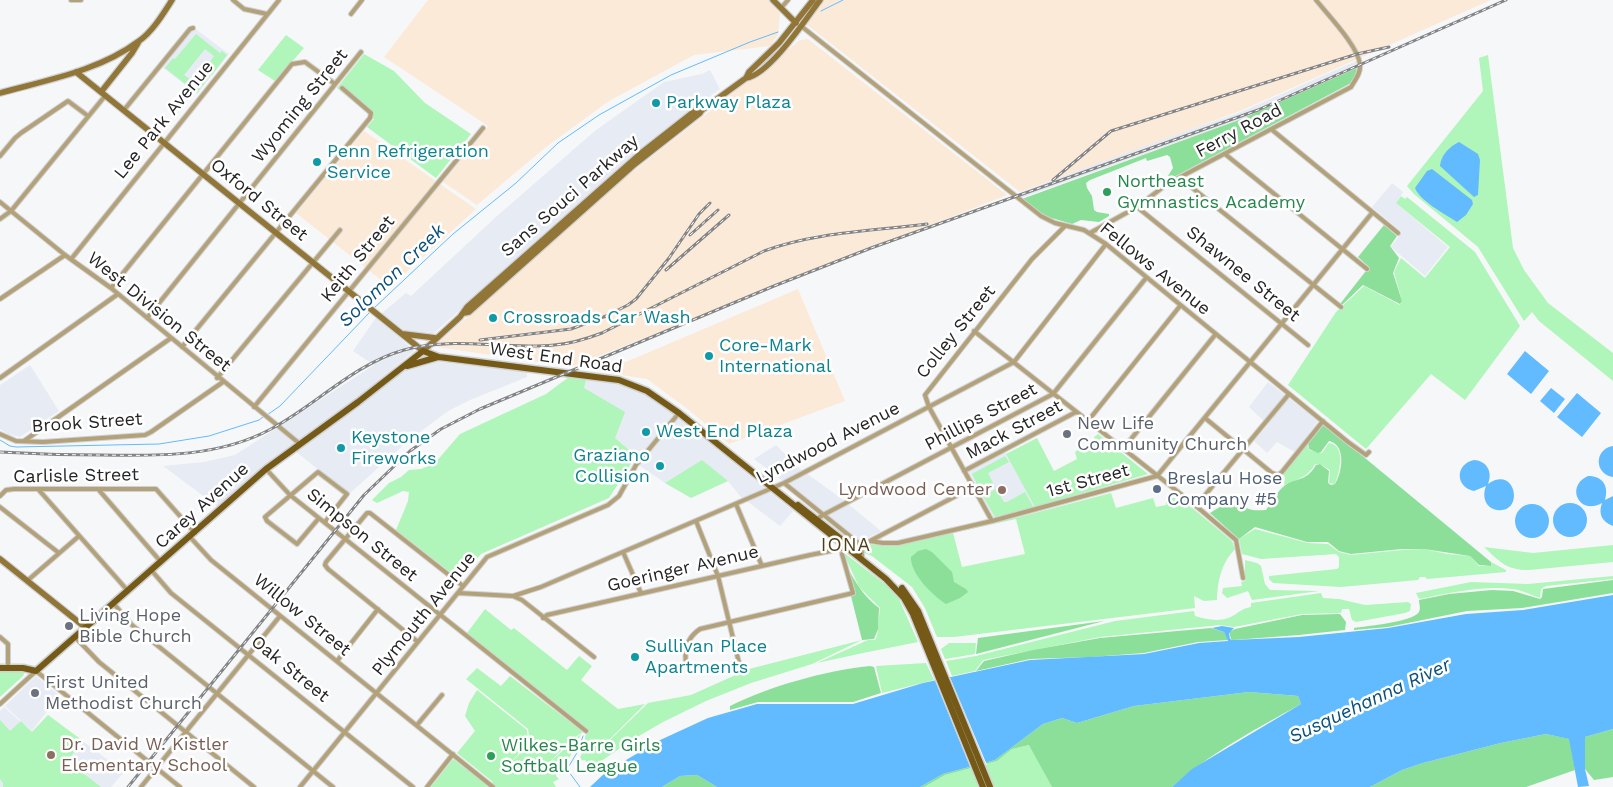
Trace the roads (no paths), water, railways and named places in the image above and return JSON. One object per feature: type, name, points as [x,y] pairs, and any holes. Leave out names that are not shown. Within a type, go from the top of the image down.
[{"type":"main road","points":[[0,93],[76,72],[107,59],[139,41],[148,33],[172,0]]},
{"type":"main road","points":[[773,0],[800,26]]},
{"type":"main road","name":"Sans Souci Parkway","points":[[746,78],[749,72],[773,49],[813,0]]},
{"type":"main road","name":"Sans Souci Parkway","points":[[423,350],[464,313],[467,307],[640,154],[696,110],[702,110],[746,78],[751,77],[765,67],[782,49],[820,0]]},
{"type":"main road","points":[[103,94],[139,41]]},
{"type":"main road","name":"Oxford Street","points":[[76,72],[165,142],[312,263],[423,350]]},
{"type":"main road","points":[[403,334],[436,338]]},
{"type":"main road","name":"West End Road","points":[[423,350],[439,357],[619,380],[646,391],[679,413],[847,550],[886,579],[902,594],[929,645]]},
{"type":"main road","name":"Carey Avenue","points":[[36,671],[266,469],[358,402],[423,350]]},
{"type":"main road","points":[[397,370],[413,363],[439,357]]},
{"type":"main road","name":"West End Road","points":[[772,488],[818,519],[847,550],[862,556],[895,582],[908,595],[918,611],[929,645]]},
{"type":"main road","points":[[0,559],[86,628]]},
{"type":"main road","points":[[929,645],[983,787]]},
{"type":"main road","points":[[929,645],[990,787]]},
{"type":"main road","points":[[0,668],[23,668],[36,671]]},
{"type":"street","points":[[71,0],[81,0]]},
{"type":"street","points":[[233,0],[244,9],[267,14]]},
{"type":"street","name":"Lee Park Avenue","points":[[72,258],[278,0]]},
{"type":"street","points":[[351,14],[362,0]]},
{"type":"street","points":[[781,8],[788,0]]},
{"type":"street","name":"Ferry Road","points":[[1090,233],[1137,207],[1158,190],[1351,87],[1360,73],[1361,66],[1359,60],[1349,40],[1316,0]]},
{"type":"street","name":"Fellows Avenue","points":[[800,26],[1041,216],[1065,226],[1084,230],[1106,244],[1215,335],[1367,454]]},
{"type":"street","points":[[124,110],[190,29],[193,28]]},
{"type":"street","name":"Wyoming Street","points":[[147,318],[361,52]]},
{"type":"street","points":[[111,288],[292,64],[305,62],[335,84]]},
{"type":"street","points":[[182,347],[370,118],[371,113],[342,88]]},
{"type":"street","points":[[0,219],[11,211],[88,116],[103,94]]},
{"type":"street","points":[[0,156],[14,138],[68,100],[88,116]]},
{"type":"street","name":"Keith Street","points":[[254,407],[482,128]]},
{"type":"street","points":[[1271,129],[1398,233]]},
{"type":"street","points":[[1225,154],[1367,269]]},
{"type":"street","points":[[1180,178],[1340,307]]},
{"type":"street","name":"West Division Street","points":[[0,202],[111,288],[217,378],[300,444]]},
{"type":"street","name":"Shawnee Street","points":[[1137,207],[1282,322],[1308,345]]},
{"type":"street","name":"1st Street","points":[[870,541],[898,543],[992,521],[1157,476],[1372,213]]},
{"type":"street","name":"Colley Street","points":[[992,521],[929,406],[926,392],[1038,253],[1065,226]]},
{"type":"street","points":[[217,378],[340,230]]},
{"type":"street","name":"Lyndwood Avenue","points":[[512,596],[541,587],[784,483],[1014,362],[1106,244]]},
{"type":"street","points":[[0,299],[65,254]]},
{"type":"street","name":"Phillips Street","points":[[818,519],[1053,394],[1146,278]]},
{"type":"street","points":[[0,378],[118,294]]},
{"type":"street","points":[[1088,421],[1180,306]]},
{"type":"street","points":[[974,331],[1196,506],[1236,540],[1243,578]]},
{"type":"street","points":[[1123,449],[1215,335]]},
{"type":"street","points":[[24,441],[170,338]]},
{"type":"street","name":"Brook Street","points":[[0,434],[12,439],[43,442],[145,435],[223,382]]},
{"type":"street","points":[[1196,506],[1289,394]]},
{"type":"street","name":"Mack Street","points":[[964,471],[1076,412]]},
{"type":"street","name":"Plymouth Avenue","points":[[300,787],[487,557],[614,501],[620,496],[636,465],[679,413]]},
{"type":"street","points":[[1205,418],[1272,473],[1278,475],[1323,421]]},
{"type":"street","name":"Simpson Street","points":[[266,469],[290,495],[586,732]]},
{"type":"street","points":[[319,518],[298,544],[265,517],[318,472],[347,494],[325,522]]},
{"type":"street","points":[[784,483],[861,545],[862,556]]},
{"type":"street","name":"Goeringer Avenue","points":[[543,618],[547,615],[640,593],[831,551],[847,550],[870,541],[973,487]]},
{"type":"street","name":"Carlisle Street","points":[[0,496],[10,489],[156,489],[193,535]]},
{"type":"street","points":[[38,489],[128,591]]},
{"type":"street","points":[[98,489],[161,562]]},
{"type":"street","points":[[736,504],[762,566]]},
{"type":"street","points":[[0,507],[59,553]]},
{"type":"street","points":[[418,642],[325,565],[345,538],[367,513],[370,513],[463,586]]},
{"type":"street","points":[[696,521],[718,576],[740,667]]},
{"type":"street","name":"Willow Street","points":[[193,535],[211,560],[493,787]]},
{"type":"street","points":[[27,581],[79,536]]},
{"type":"street","points":[[831,551],[835,539]]},
{"type":"street","points":[[686,663],[685,650],[697,631],[853,593],[847,550]]},
{"type":"street","points":[[623,552],[640,593]]},
{"type":"street","name":"Oak Street","points":[[152,571],[171,592],[413,787]]},
{"type":"street","points":[[458,593],[512,596],[522,600],[594,657]]},
{"type":"street","points":[[114,604],[132,625],[333,787]]},
{"type":"street","points":[[337,661],[378,609]]},
{"type":"street","points":[[141,787],[280,616]]},
{"type":"street","points":[[0,637],[8,644],[8,668]]},
{"type":"street","points":[[75,637],[99,662],[254,787]]},
{"type":"street","points":[[0,704],[36,671],[180,787]]},
{"type":"street","points":[[417,725],[442,695]]},
{"type":"street","points":[[426,787],[453,754]]},
{"type":"water","points":[[1459,142],[1478,154],[1480,160],[1478,195],[1474,197],[1440,166],[1446,152]]},
{"type":"water","points":[[1432,169],[1472,200],[1473,204],[1466,215],[1457,222],[1422,198],[1415,188],[1427,171]]},
{"type":"water","points":[[1525,351],[1549,371],[1531,394],[1507,374]]},
{"type":"water","points":[[1551,388],[1565,399],[1554,413],[1540,401]]},
{"type":"water","points":[[1577,393],[1601,413],[1582,437],[1557,417]]},
{"type":"water","points":[[1613,446],[1613,477],[1602,471],[1599,462],[1602,452]]},
{"type":"water","points":[[1474,460],[1482,462],[1488,468],[1490,475],[1488,484],[1498,480],[1505,480],[1511,484],[1514,498],[1511,505],[1506,509],[1493,509],[1487,504],[1484,494],[1486,486],[1474,491],[1463,485],[1460,476],[1463,466]]},
{"type":"water","points":[[1588,476],[1598,478],[1604,483],[1606,490],[1605,500],[1613,496],[1613,526],[1602,517],[1600,511],[1602,503],[1587,506],[1581,503],[1578,498],[1577,486]]},
{"type":"water","points":[[1570,503],[1577,504],[1582,508],[1586,513],[1586,527],[1582,532],[1577,536],[1570,537],[1563,536],[1558,532],[1554,527],[1553,520],[1554,513],[1558,508],[1563,504]]},
{"type":"water","points":[[1532,504],[1539,505],[1544,509],[1548,514],[1548,528],[1544,533],[1539,537],[1532,538],[1525,537],[1520,533],[1516,528],[1515,521],[1516,514],[1520,509],[1525,505]]},
{"type":"water","name":"Susquehanna River","points":[[1613,595],[1613,729],[1585,737],[1585,769],[1589,786],[1578,787],[1569,739],[1546,734],[1501,743],[1423,763],[1402,770],[1370,787],[1172,787],[1192,769],[1301,704],[1298,696],[1249,692],[1134,706],[1077,723],[1062,718],[1043,724],[995,760],[943,774],[920,787],[717,787],[697,775],[680,776],[662,787],[590,787],[606,772],[658,741],[708,718],[757,704],[853,704],[923,683],[1030,660],[1144,654],[1199,643],[1228,641],[1224,632],[1212,628],[1222,626],[1234,628],[1229,633],[1230,639],[1233,640],[1299,637],[1388,628],[1466,614],[1523,610]]},
{"type":"waterway","name":"Solomon Creek","points":[[821,11],[843,0]]},
{"type":"waterway","name":"Solomon Creek","points":[[373,309],[453,234],[516,183],[558,143],[599,115],[671,75],[778,32]]},
{"type":"waterway","name":"Solomon Creek","points":[[267,415],[280,406],[370,312]]},
{"type":"waterway","name":"Solomon Creek","points":[[0,440],[16,447],[159,444],[209,436],[259,420],[263,417]]},
{"type":"waterway","points":[[569,766],[578,751],[583,736]]},
{"type":"waterway","points":[[569,772],[580,787]]},
{"type":"railway","points":[[128,787],[364,495],[410,451],[441,429],[480,409],[774,286],[871,248],[1258,110],[1506,0]]},
{"type":"railway","points":[[1053,180],[1111,131],[1357,54],[1389,47]]},
{"type":"railway","points":[[480,340],[571,329],[606,316],[628,305],[636,299],[669,258],[699,214],[710,203]]},
{"type":"railway","points":[[690,235],[718,210]]},
{"type":"railway","points":[[666,270],[729,215]]},
{"type":"railway","points":[[0,452],[64,455],[167,455],[210,450],[231,445],[271,429],[368,365],[404,350],[441,344],[535,346],[572,342],[602,333],[764,251],[824,236],[927,224]]},
{"type":"place","name":"Parkway Plaza","points":[[656,103]]},
{"type":"place","name":"Penn Refrigeration Service","points":[[317,162]]},
{"type":"place","name":"Northeast Gymnastics Academy","points":[[1107,192]]},
{"type":"place","name":"Crossroads Car Wash","points":[[493,318]]},
{"type":"place","name":"Core-Mark International","points":[[709,356]]},
{"type":"place","name":"West End Plaza","points":[[646,432]]},
{"type":"place","name":"New Life Community Church","points":[[1067,434]]},
{"type":"place","name":"Keystone Fireworks","points":[[341,448]]},
{"type":"place","name":"Graziano Collision","points":[[660,466]]},
{"type":"place","name":"Breslau Hose Company #5","points":[[1157,489]]},
{"type":"place","name":"Lyndwood Center","points":[[1002,490]]},
{"type":"place","name":"Living Hope Bible Church","points":[[69,626]]},
{"type":"place","name":"Sullivan Place Apartments","points":[[635,657]]},
{"type":"place","name":"First United Methodist Church","points":[[35,693]]},
{"type":"place","name":"Dr. David W. Kistler Elementary School","points":[[51,755]]},
{"type":"place","name":"Wilkes-Barre Girls Softball League","points":[[491,756]]},
{"type":"district","name":"IONA","points":[[846,545]]}]
